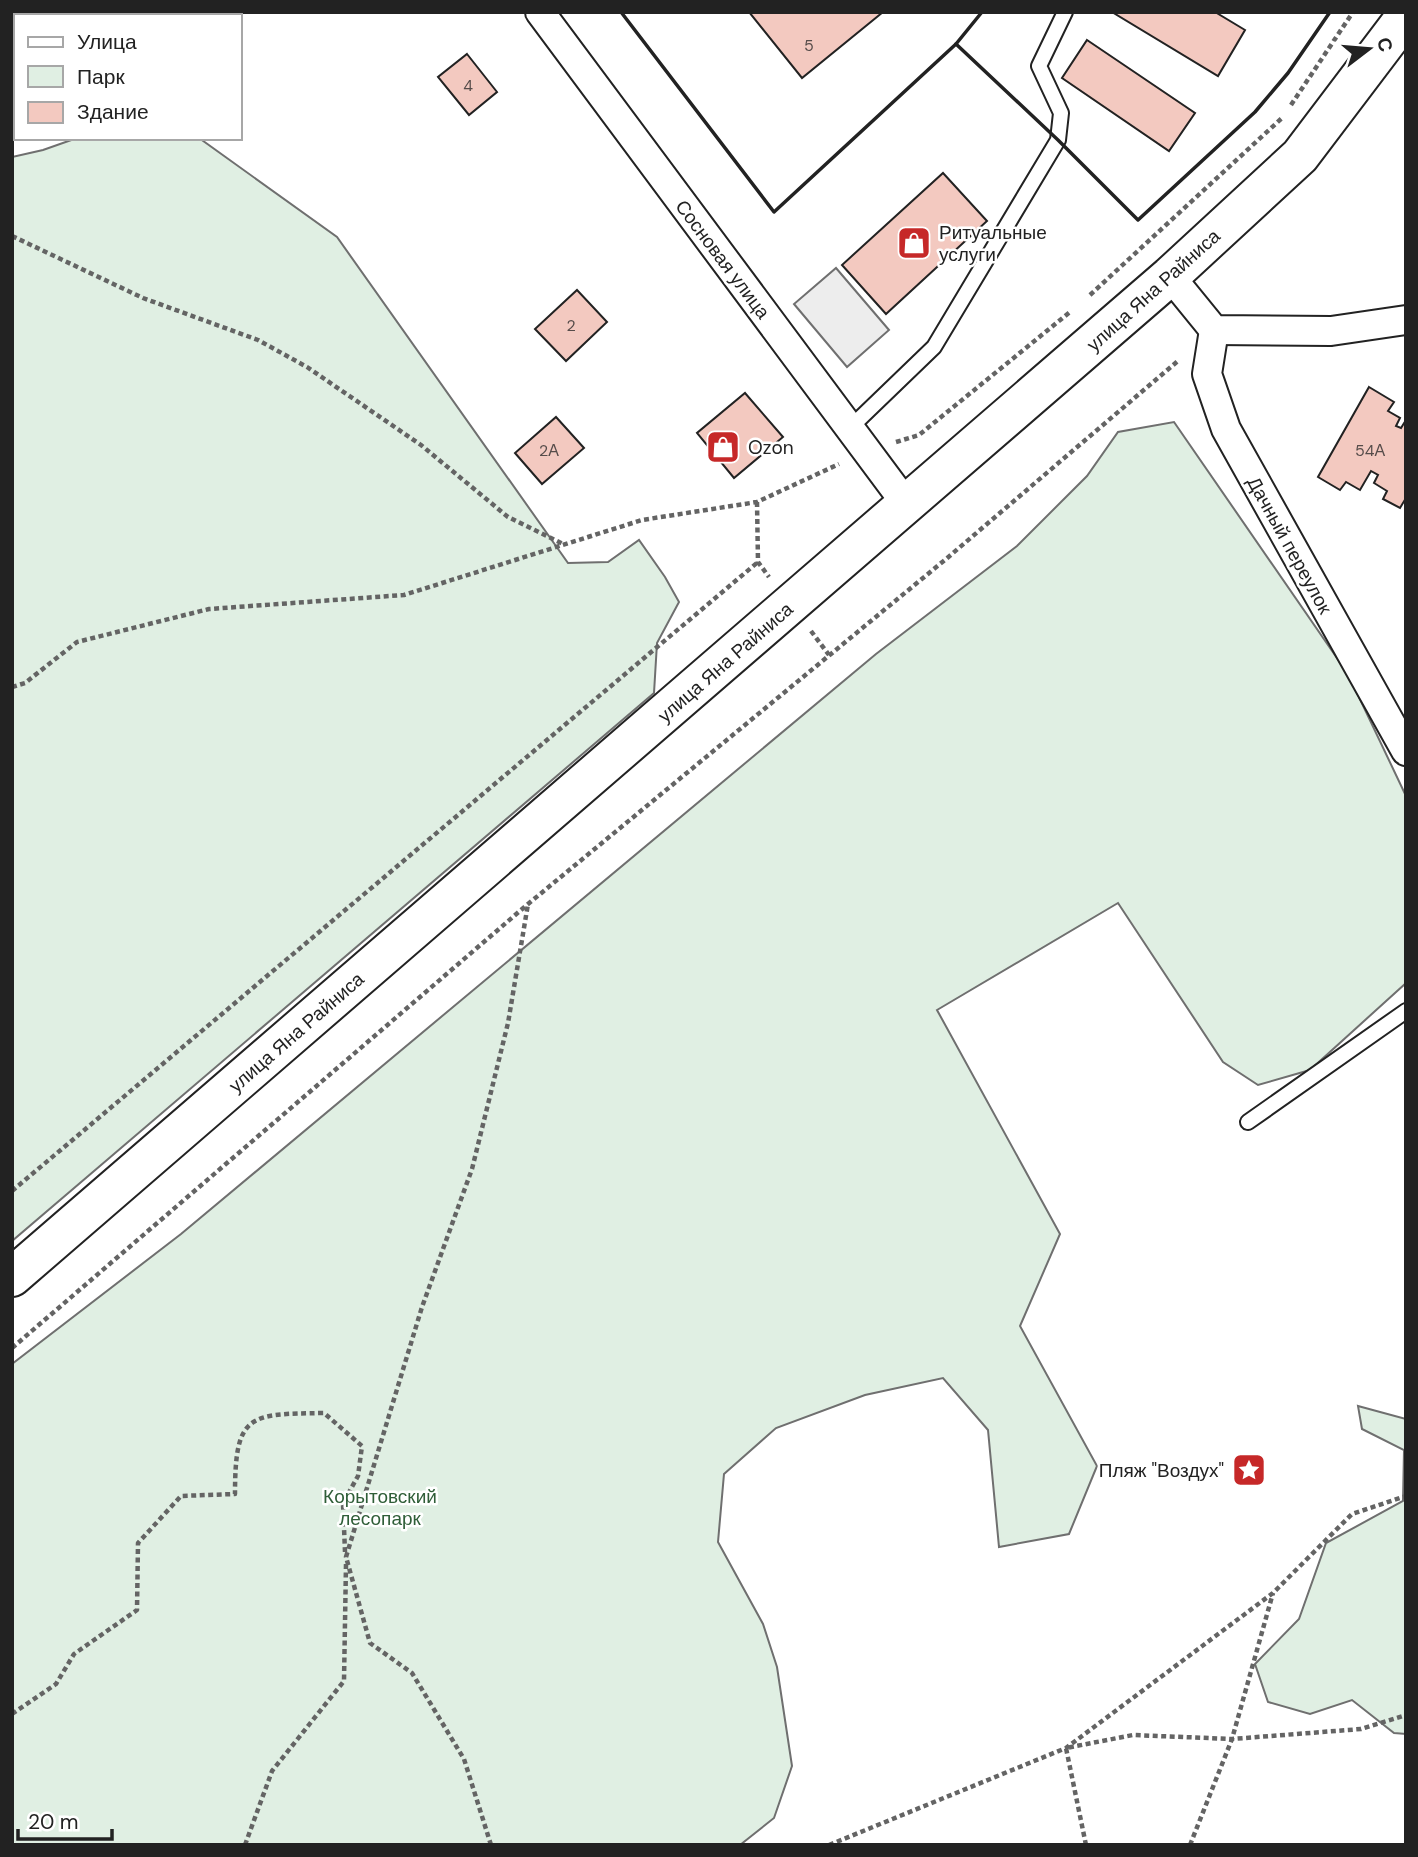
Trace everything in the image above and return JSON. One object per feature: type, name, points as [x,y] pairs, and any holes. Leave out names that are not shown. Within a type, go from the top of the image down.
[{"type":"street","name":"Сосновая улица","points":[[540,12],[907,505]]},
{"type":"street","name":"улица Яна Райниса","points":[[12,1277],[1170,276],[1300,156],[1406,16]]},
{"type":"street","points":[[1170,276],[1214,330],[1331,331],[1406,320]]},
{"type":"street","name":"Дачный переулок","points":[[1214,330],[1207,373],[1226,429],[1406,751]]},
{"type":"lane","points":[[858,440],[934,347],[1058,140],[1061,113],[1039,66],[1065,12]]},
{"type":"lane","points":[[1248,1122],[1406,1011]]},
{"type":"path","points":[[12,687],[25,682],[77,642],[209,609],[404,595],[642,520],[757,502],[858,440],[919,435],[1081,303],[1282,118],[1353,12]]},
{"type":"path","points":[[12,236],[143,298],[258,341],[307,367],[421,445],[508,517],[564,544]]},
{"type":"path","points":[[12,1348],[528,904],[946,559],[1214,330]]},
{"type":"path","points":[[12,1191],[758,562],[757,502]]},
{"type":"path","points":[[491,1845],[464,1759],[412,1673],[370,1643],[346,1557],[422,1307],[472,1169],[508,1023],[528,904]]},
{"type":"path","points":[[12,1714],[56,1684],[74,1654],[137,1611],[138,1543],[181,1496],[235,1494],[235,1461],[242,1432],[258,1417],[324,1413],[362,1446],[358,1476],[342,1503],[346,1557],[344,1681],[272,1771],[245,1845]]},
{"type":"path","points":[[1066,1748],[1273,1593],[1352,1514],[1406,1496]]},
{"type":"path","points":[[1190,1845],[1232,1739],[1273,1593]]},
{"type":"path","points":[[829,1845],[1066,1748],[1133,1735],[1232,1739],[1361,1728],[1406,1715]]},
{"type":"path","points":[[1066,1748],[1086,1845]]},
{"type":"green space","points":[[71,140],[202,140],[337,237],[568,563],[608,562],[639,540],[679,602],[657,643],[654,693],[12,1241],[12,157]]},
{"type":"green space","name":"Корытовский лесопарк","points":[[1174,422],[1348,674],[1406,796],[1406,983],[1310,1070],[1258,1085],[1223,1062],[1118,903],[937,1010],[1060,1234],[1020,1326],[1097,1466],[1069,1534],[999,1547],[988,1430],[943,1378],[865,1395],[776,1428],[724,1474],[718,1542],[763,1624],[777,1667],[792,1766],[774,1818],[740,1845],[12,1845],[12,1364],[181,1234],[876,654],[1017,546],[1087,476],[1118,432]]},
{"type":"green space","points":[[1358,1406],[1406,1419],[1406,1734],[1394,1733],[1352,1700],[1310,1714],[1268,1702],[1255,1664],[1299,1619],[1326,1543],[1403,1501],[1404,1450],[1362,1429]]},
{"type":"shaded area","points":[[836,268],[889,330],[847,367],[794,304]]},
{"type":"building","points":[[81,12],[140,12],[138,14]]},
{"type":"building","points":[[749,12],[883,12],[802,78]]},
{"type":"building","points":[[1112,12],[1215,12],[1245,30],[1218,76]]},
{"type":"building","points":[[1087,40],[1195,113],[1169,151],[1062,78]]},
{"type":"building","points":[[467,54],[497,92],[469,115],[438,77]]},
{"type":"building","name":"Ритуальные услуги","points":[[943,173],[987,221],[886,314],[842,265]]},
{"type":"building","points":[[577,290],[607,322],[566,361],[535,329]]},
{"type":"building","points":[[1369,387],[1394,402],[1388,411],[1400,418],[1396,426],[1401,428],[1406,420],[1406,498],[1400,508],[1383,499],[1387,491],[1374,483],[1378,475],[1371,471],[1360,490],[1346,482],[1340,490],[1318,477]]},
{"type":"building","points":[[745,393],[783,437],[734,478],[697,433]]},
{"type":"building","points":[[556,417],[584,448],[542,484],[515,453]]},
{"type":"wall","points":[[621,12],[774,212],[956,44],[982,12]]},
{"type":"wall","points":[[956,44],[1138,220],[1255,112],[1288,73],[1330,12]]},
{"type":"place","name":"Ритуальные услуги","points":[[914,243]]},
{"type":"place","name":"Ozon","points":[[723,447]]},
{"type":"place","name":"Пляж \"Воздух\"","points":[[1249,1470]]}]
